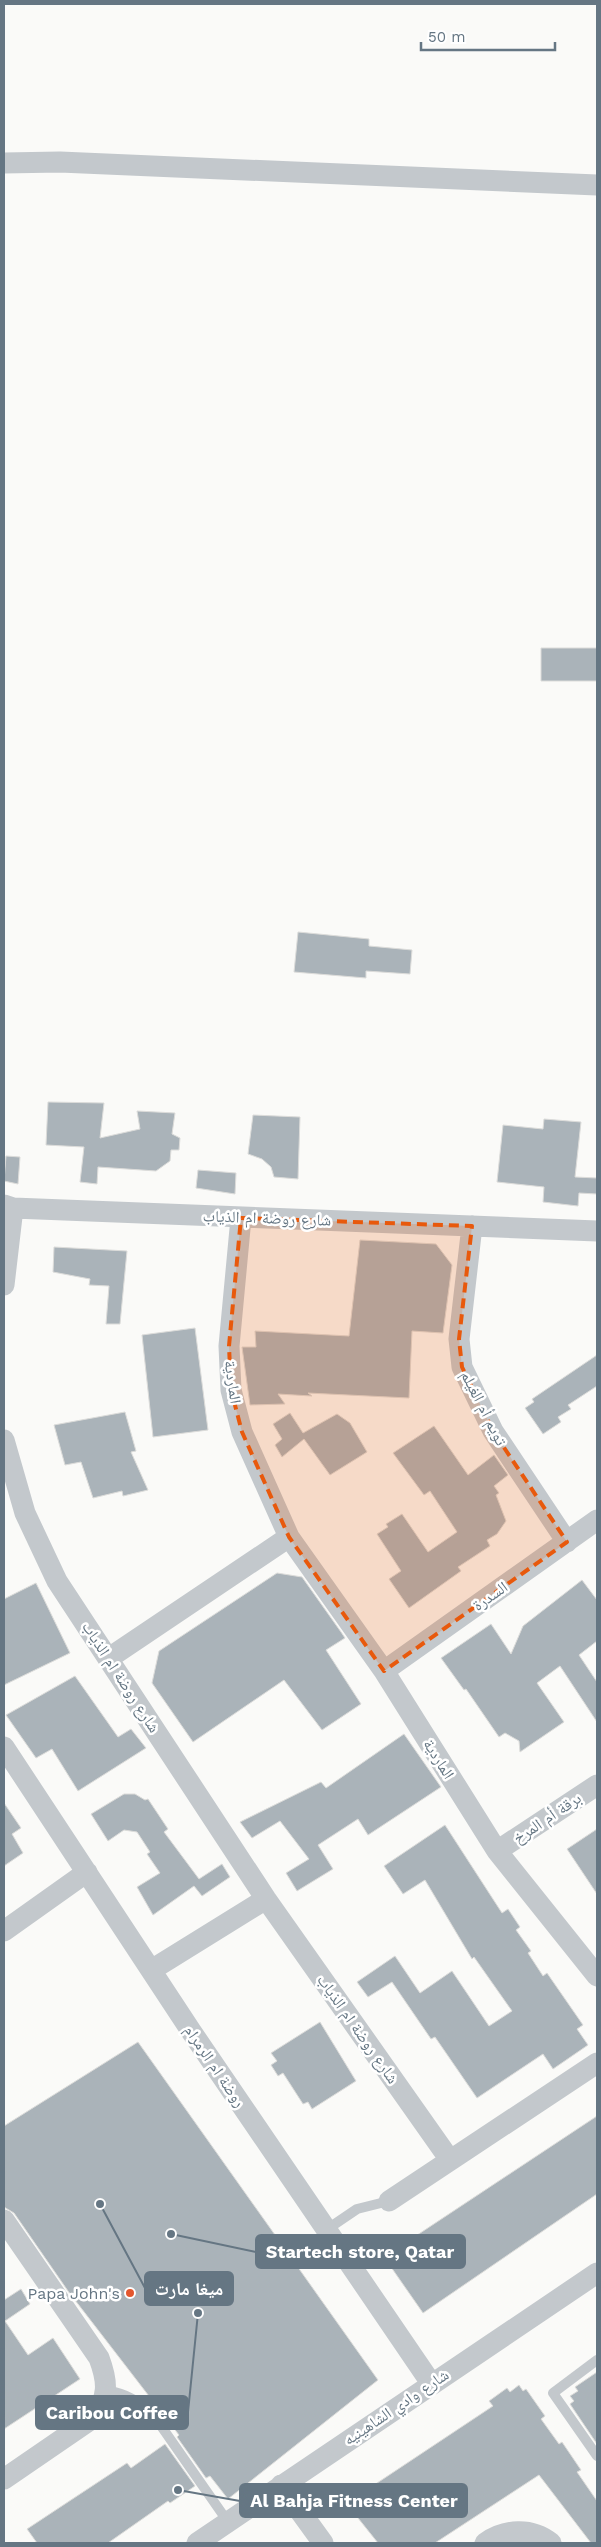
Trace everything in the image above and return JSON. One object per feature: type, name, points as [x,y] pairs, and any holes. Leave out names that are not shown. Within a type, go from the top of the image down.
[{"type":"street","points":[[4,164],[60,162],[597,185]]},
{"type":"street","name":"شارع روضة ام الذياب","points":[[4,1285],[8,1207],[241,1218],[597,1231]]},
{"type":"street","name":"الماردية","points":[[241,1218],[228,1346],[232,1390],[242,1432],[289,1537],[384,1671],[497,1851],[597,1976]]},
{"type":"street","name":"تويم أم الغيلم","points":[[472,1226],[459,1339],[462,1367],[493,1431],[567,1542]]},
{"type":"street","name":"شارع روضة ام الذياب","points":[[4,1440],[25,1513],[57,1581],[266,1899],[450,2160]]},
{"type":"street","name":"السدرة","points":[[384,1671],[597,1520]]},
{"type":"street","points":[[109,1658],[289,1537]]},
{"type":"street","name":"روضة ام الرمرام","points":[[4,1747],[326,2230],[431,2383]]},
{"type":"street","name":"برقة أم المرخ","points":[[497,1851],[597,1784]]},
{"type":"street","points":[[4,1931],[87,1872]]},
{"type":"street","points":[[153,1970],[266,1899]]},
{"type":"street","points":[[389,2201],[597,2063]]},
{"type":"street","points":[[4,2220],[99,2358],[106,2376],[106,2390],[102,2405],[93,2418],[4,2479]]},
{"type":"street","name":"شارع وادي الشاهينيه","points":[[197,2543],[431,2383],[597,2273]]},
{"type":"street","points":[[281,2485],[323,2543]]},
{"type":"street","points":[[484,2543],[510,2532],[527,2531],[545,2538],[551,2543]]},
{"type":"lane","points":[[326,2230],[357,2209],[389,2201]]},
{"type":"lane","points":[[597,2360],[553,2394],[597,2456]]},
{"type":"lane","points":[[106,2390],[124,2394],[139,2402],[152,2413],[228,2522]]},
{"type":"highlighted area","points":[[241,1218],[472,1226],[459,1339],[462,1367],[493,1431],[567,1542],[384,1671],[289,1537],[242,1432],[231,1390],[229,1346]]},
{"type":"building","points":[[541,648],[597,648],[597,681],[541,681]]},
{"type":"building","points":[[298,932],[369,939],[369,946],[412,950],[410,974],[366,971],[366,978],[294,972]]},
{"type":"building","points":[[48,1102],[104,1103],[100,1138],[140,1129],[137,1111],[175,1113],[172,1134],[180,1138],[179,1150],[171,1150],[170,1161],[156,1171],[98,1167],[97,1184],[80,1182],[84,1147],[46,1145]]},
{"type":"building","points":[[253,1115],[300,1117],[298,1179],[274,1177],[271,1167],[262,1159],[248,1154]]},
{"type":"building","points":[[544,1119],[581,1122],[575,1177],[597,1178],[597,1194],[579,1193],[578,1206],[543,1202],[544,1187],[497,1182],[503,1125],[543,1129]]},
{"type":"building","points":[[6,1156],[20,1157],[18,1184],[4,1181]]},
{"type":"building","points":[[198,1170],[236,1173],[235,1194],[196,1188]]},
{"type":"building","points":[[360,1240],[436,1244],[452,1265],[443,1333],[412,1331],[409,1398],[308,1393],[312,1396],[278,1394],[285,1404],[250,1405],[242,1347],[256,1347],[255,1331],[349,1336]]},
{"type":"building","points":[[54,1247],[127,1251],[120,1324],[106,1324],[109,1286],[89,1285],[90,1279],[53,1272]]},
{"type":"building","points":[[195,1328],[208,1430],[153,1437],[142,1335]]},
{"type":"building","points":[[597,1355],[597,1386],[568,1405],[571,1409],[558,1417],[561,1422],[543,1434],[525,1408],[534,1402],[532,1399]]},
{"type":"building","points":[[125,1412],[136,1451],[131,1452],[148,1490],[123,1496],[122,1491],[93,1498],[81,1462],[65,1465],[54,1425]]},
{"type":"building","points":[[290,1413],[303,1433],[337,1414],[350,1423],[367,1452],[330,1475],[304,1439],[282,1457],[275,1445],[282,1439],[273,1424]]},
{"type":"building","points":[[434,1426],[468,1475],[494,1455],[508,1475],[494,1486],[499,1493],[496,1495],[506,1521],[497,1534],[487,1540],[490,1546],[458,1567],[461,1571],[409,1608],[389,1579],[401,1571],[377,1534],[388,1527],[386,1524],[402,1514],[428,1552],[457,1532],[430,1491],[424,1495],[393,1453]]},
{"type":"building","points":[[277,1573],[302,1577],[345,1638],[326,1650],[361,1704],[322,1730],[284,1680],[193,1742],[152,1683],[159,1651]]},
{"type":"building","points":[[582,1580],[597,1600],[597,1641],[579,1655],[597,1682],[597,1722],[560,1666],[537,1683],[564,1722],[520,1752],[519,1741],[505,1733],[499,1737],[466,1689],[464,1690],[441,1658],[491,1624],[511,1654],[523,1626]]},
{"type":"building","points":[[36,1583],[70,1653],[4,1685],[4,1599]]},
{"type":"building","points":[[75,1676],[118,1737],[131,1729],[146,1748],[78,1791],[52,1749],[36,1758],[6,1715]]},
{"type":"building","points":[[404,1734],[441,1787],[368,1835],[358,1819],[318,1845],[333,1869],[297,1891],[286,1873],[309,1859],[280,1821],[252,1838],[240,1822],[321,1782],[326,1788]]},
{"type":"building","points":[[124,1794],[135,1794],[145,1800],[148,1799],[168,1829],[164,1832],[199,1879],[222,1864],[230,1877],[202,1896],[194,1886],[153,1915],[137,1887],[160,1873],[147,1854],[150,1852],[137,1832],[124,1830],[108,1841],[91,1814]]},
{"type":"building","points":[[4,1803],[21,1828],[12,1834],[23,1853],[4,1866]]},
{"type":"building","points":[[445,1825],[502,1913],[508,1909],[520,1927],[516,1930],[531,1951],[528,1953],[543,1976],[547,1973],[583,2025],[577,2029],[588,2045],[553,2069],[543,2054],[477,2098],[435,2037],[431,2039],[392,1982],[368,1997],[357,1982],[395,1956],[420,1993],[452,1971],[489,2026],[512,2011],[474,1957],[472,1959],[425,1880],[403,1894],[384,1866]]},
{"type":"building","points":[[597,1829],[597,1894],[567,1849]]},
{"type":"building","points":[[320,2022],[356,2081],[312,2109],[308,2102],[303,2104],[283,2073],[278,2076],[271,2065],[277,2061],[271,2053]]},
{"type":"building","points":[[138,2042],[378,2380],[228,2499],[210,2476],[206,2478],[177,2437],[179,2435],[68,2291],[14,2213],[4,2207],[4,2126]]},
{"type":"building","points":[[597,2116],[597,2194],[423,2313],[384,2257]]},
{"type":"building","points":[[21,2289],[30,2304],[5,2321],[28,2355],[53,2338],[80,2379],[4,2429],[4,2300]]},
{"type":"building","points":[[597,2372],[597,2444],[570,2404],[574,2401],[570,2396],[578,2391],[575,2387]]},
{"type":"building","points":[[519,2385],[523,2391],[526,2389],[545,2416],[541,2419],[559,2444],[562,2442],[581,2470],[577,2472],[597,2501],[597,2543],[591,2543],[539,2475],[435,2543],[378,2543],[358,2518],[363,2514],[353,2499],[493,2406],[489,2401],[507,2388],[510,2392]]},
{"type":"building","points":[[165,2444],[195,2486],[170,2503],[168,2501],[108,2543],[37,2543],[27,2529],[127,2463],[131,2468]]},
{"type":"place","name":"ميغا مارت","points":[[100,2204]]},
{"type":"place","name":"Startech store, Qatar","points":[[171,2234]]},
{"type":"place","name":"Papa John's","points":[[130,2293]]},
{"type":"place","name":"Caribou Coffee","points":[[198,2313]]},
{"type":"place","name":"Al Bahja Fitness Center","points":[[178,2490]]}]
